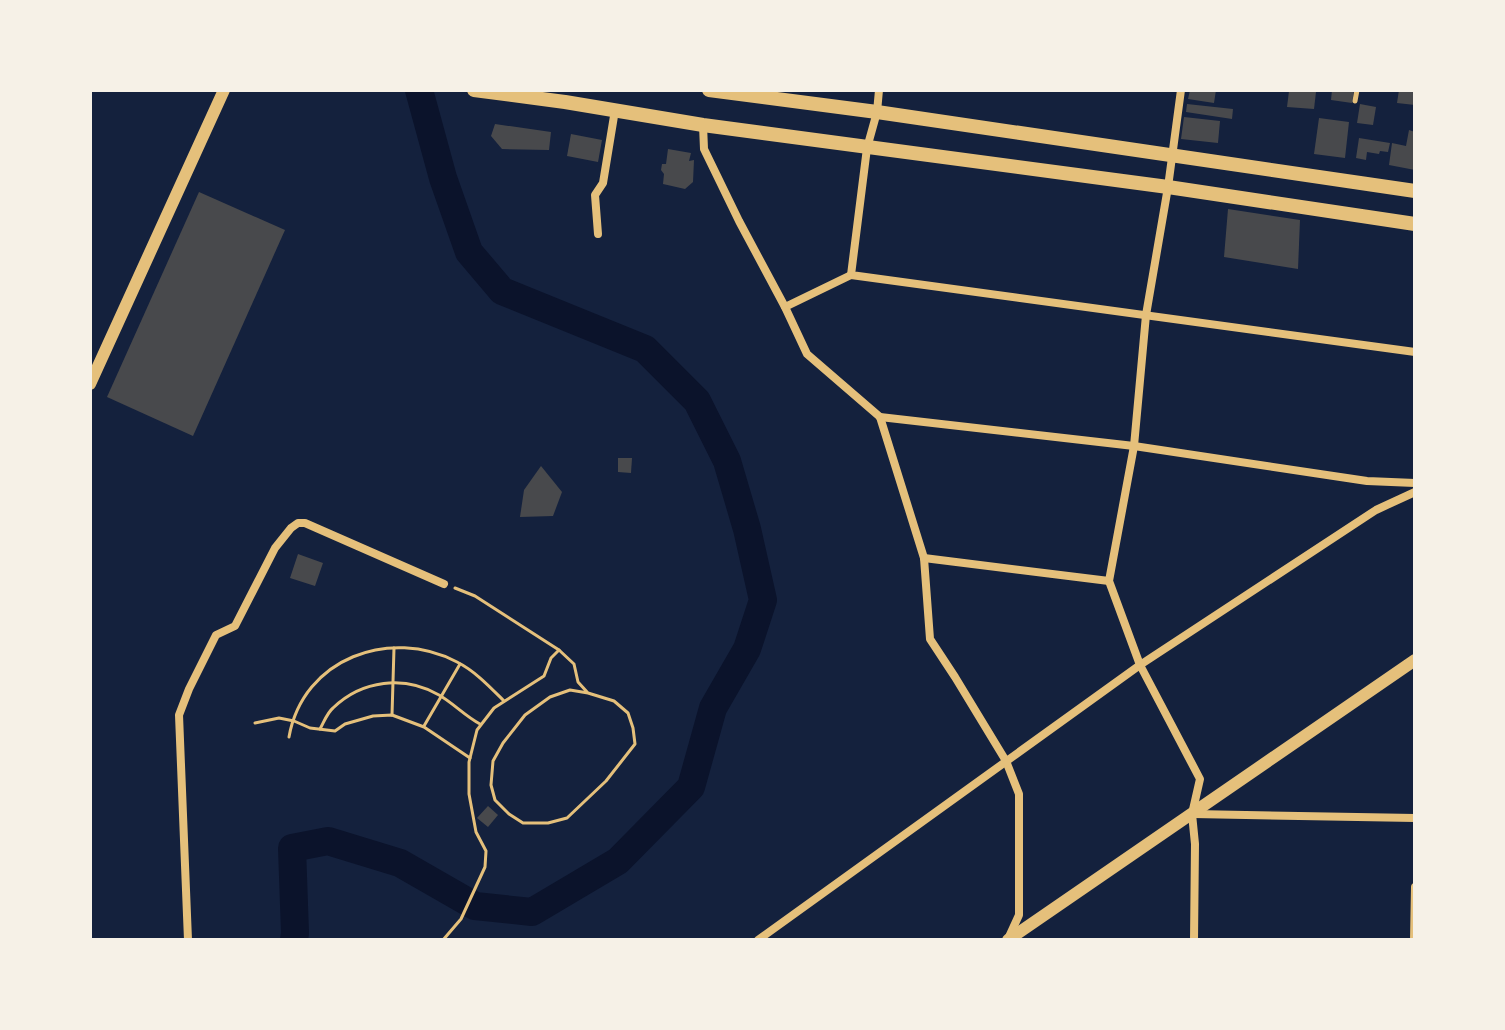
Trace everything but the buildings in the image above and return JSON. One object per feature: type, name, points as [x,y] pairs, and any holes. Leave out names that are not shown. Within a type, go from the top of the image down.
[{"type":"main road","points":[[474,90],[1415,224]]},
{"type":"main road","points":[[709,90],[1415,191]]},
{"type":"street","points":[[90,384],[224,90]]},
{"type":"street","points":[[851,275],[867,148],[877,112],[879,90]]},
{"type":"street","points":[[1181,90],[1146,315],[1134,446],[1109,581],[1140,665],[1200,779],[1192,814],[1195,844],[1194,940]]},
{"type":"street","points":[[598,234],[595,195],[603,183],[615,110]]},
{"type":"street","points":[[703,125],[704,149],[807,354],[880,417],[924,558],[930,639],[1006,761],[1019,794],[1019,915],[1008,940]]},
{"type":"street","points":[[785,307],[851,275],[1415,352]]},
{"type":"street","points":[[880,417],[1134,446],[1367,481],[1415,483]]},
{"type":"street","points":[[758,940],[1140,665],[1376,510],[1415,492]]},
{"type":"street","points":[[188,940],[179,715],[216,635],[235,626],[275,548],[291,528],[305,523],[444,584]]},
{"type":"street","points":[[924,558],[1109,581]]},
{"type":"street","points":[[1008,940],[1415,660]]},
{"type":"street","points":[[1192,814],[1415,818]]},
{"type":"street","points":[[1414,940],[1415,887]]},
{"type":"lane","points":[[1355,101],[1357,90]]},
{"type":"path","points":[[444,584],[475,596],[559,650],[574,664],[578,682],[588,693],[614,701],[628,713],[633,728],[635,744],[606,781],[567,818],[548,823],[523,823],[495,800],[491,785],[493,761],[525,715],[550,697],[570,690],[588,693]]},
{"type":"path","points":[[289,737],[312,686],[327,671],[370,650],[403,647],[427,651],[460,664],[504,701]]},
{"type":"path","points":[[392,715],[394,648]]},
{"type":"path","points":[[443,940],[461,919],[485,867],[486,851],[476,832],[469,794],[470,758],[477,730],[494,708],[544,676],[551,658],[559,650]]},
{"type":"path","points":[[424,727],[460,664]]},
{"type":"path","points":[[320,729],[331,709],[350,696],[370,685],[393,682],[405,682],[429,690],[480,724]]},
{"type":"path","points":[[255,723],[279,718],[310,728],[335,731],[345,724],[373,716],[392,715],[424,727],[470,758]]},
{"type":"waterway","points":[[294,940],[292,848],[328,841],[400,863],[475,906],[532,912],[618,861],[691,787],[713,708],[747,649],[763,600],[727,461],[697,401],[645,349],[502,291],[469,252],[443,178],[419,90]]}]
